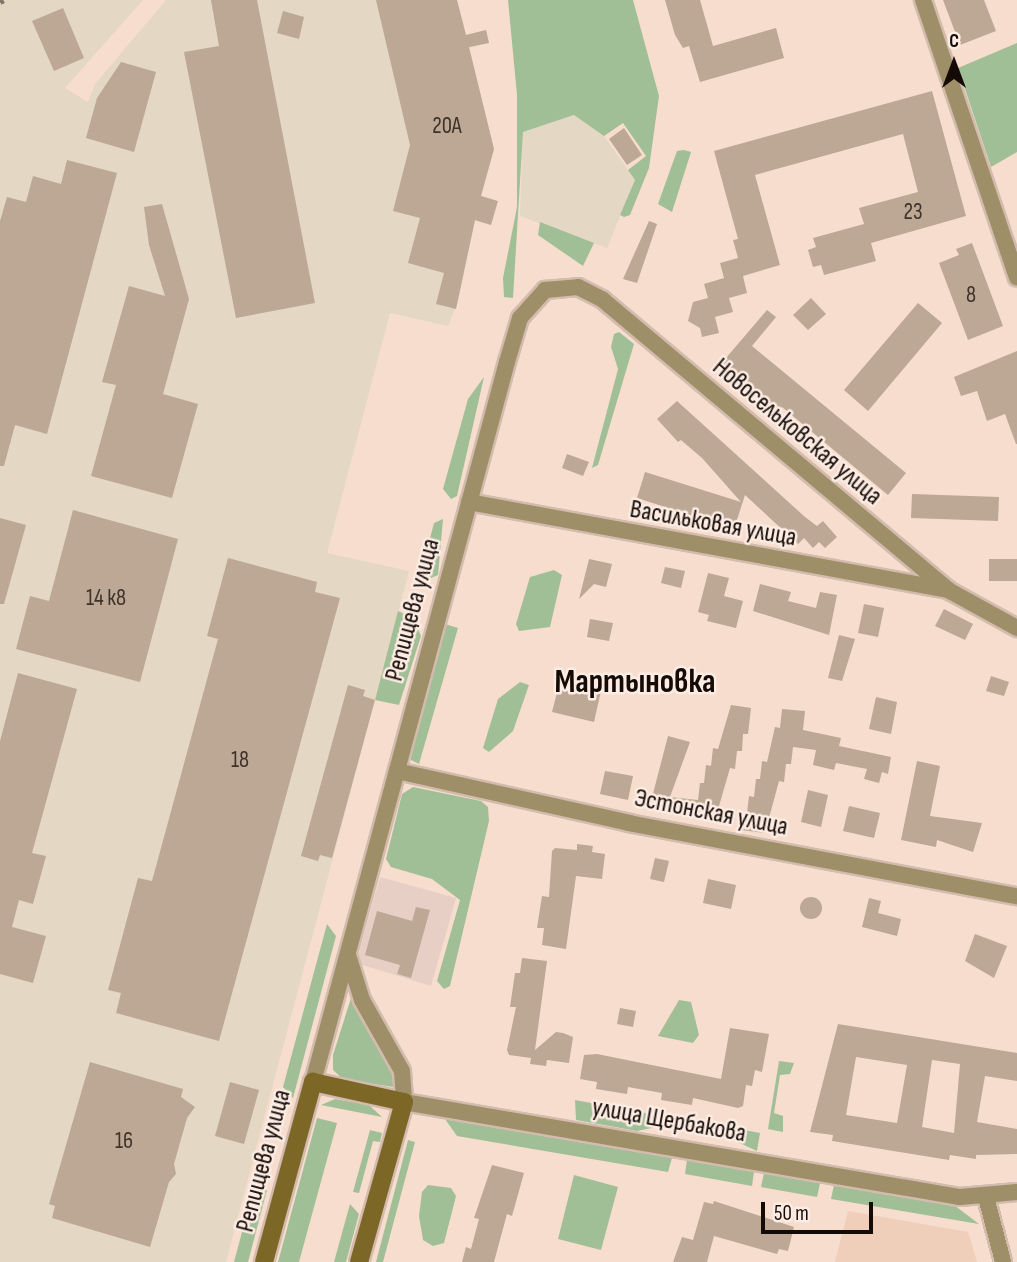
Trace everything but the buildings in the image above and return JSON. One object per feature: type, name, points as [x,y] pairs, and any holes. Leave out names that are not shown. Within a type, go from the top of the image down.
[{"type":"street","points":[[923,0],[1017,278]]},
{"type":"street","name":"Новосельковская улица","points":[[545,290],[578,287],[603,300],[950,591],[1017,628]]},
{"type":"street","name":"Репищева улица","points":[[264,1262],[520,318],[545,290]]},
{"type":"street","name":"Васильковая улица","points":[[468,502],[950,591]]},
{"type":"street","name":"Эстонская улица","points":[[397,771],[629,823],[1017,896]]},
{"type":"street","points":[[348,952],[362,1000],[406,1081],[404,1102],[359,1262]]},
{"type":"street","name":"улица Щербакова","points":[[313,1082],[404,1102],[960,1197],[986,1197],[1017,1192]]},
{"type":"street","points":[[986,1197],[1003,1262]]},
{"type":"shaded area","points":[[0,0],[143,0],[65,88],[88,102],[95,84],[166,0],[457,0],[466,35],[486,30],[489,43],[469,48],[494,149],[478,207],[491,225],[475,221],[458,302],[448,326],[390,313],[327,553],[409,571],[226,1262],[0,1262]]},
{"type":"shaded area","points":[[574,115],[604,136],[635,180],[607,248],[520,216],[523,132]]},
{"type":"shaded area","points":[[380,877],[456,898],[431,986],[356,963]]},
{"type":"shaded area","points":[[848,1211],[968,1232],[977,1262],[835,1262]]},
{"type":"green space","points":[[508,0],[633,0],[659,96],[649,168],[630,215],[624,217],[620,215],[635,180],[628,170],[646,156],[623,123],[604,136],[574,115],[523,132],[513,298],[504,297],[503,278],[517,207],[517,95]]},
{"type":"green space","points":[[1017,43],[1017,152],[991,167],[958,68]]},
{"type":"green space","points":[[677,151],[691,152],[672,212],[658,204]]},
{"type":"green space","points":[[540,222],[594,243],[583,266],[538,235]]},
{"type":"green space","points":[[619,332],[634,344],[598,465],[592,468],[618,369],[611,347],[614,334]]},
{"type":"green space","points":[[484,377],[457,496],[451,499],[443,489],[468,399]]},
{"type":"green space","points":[[443,519],[438,575],[424,581],[420,577],[434,523]]},
{"type":"green space","points":[[554,570],[562,575],[550,627],[519,631],[516,624],[530,577]]},
{"type":"green space","points":[[398,611],[413,618],[421,636],[399,705],[375,700]]},
{"type":"green space","points":[[445,624],[458,628],[419,764],[411,760],[410,752]]},
{"type":"green space","points":[[520,682],[529,685],[513,731],[489,752],[483,748],[498,699]]},
{"type":"green space","points":[[413,787],[481,801],[488,807],[489,821],[450,986],[444,989],[437,981],[460,900],[432,879],[391,867],[386,859],[402,794]]},
{"type":"green space","points":[[327,924],[336,936],[293,1098],[283,1087]]},
{"type":"green space","points":[[351,998],[396,1077],[393,1087],[343,1079],[333,1070],[333,1055]]},
{"type":"green space","points":[[679,1000],[691,1002],[699,1035],[693,1043],[658,1036]]},
{"type":"green space","points":[[779,1061],[794,1063],[790,1074],[780,1075],[774,1113],[783,1116],[783,1132],[768,1129]]},
{"type":"green space","points":[[335,1099],[369,1105],[382,1117],[321,1105]]},
{"type":"green space","points":[[575,1100],[672,1118],[671,1124],[637,1131],[576,1120]]},
{"type":"green space","points":[[317,1118],[337,1123],[299,1262],[278,1262]]},
{"type":"green space","points":[[445,1119],[672,1158],[668,1172],[457,1136]]},
{"type":"green space","points":[[718,1125],[760,1133],[757,1151],[716,1132]]},
{"type":"green space","points":[[370,1130],[382,1133],[380,1142],[373,1141],[359,1193],[353,1192]]},
{"type":"green space","points":[[408,1140],[415,1142],[383,1262],[376,1262]]},
{"type":"green space","points":[[687,1160],[754,1172],[752,1186],[685,1174]]},
{"type":"green space","points":[[764,1173],[820,1183],[817,1197],[761,1187]]},
{"type":"green space","points":[[574,1175],[618,1187],[601,1250],[558,1239]]},
{"type":"green space","points":[[428,1185],[451,1188],[456,1196],[444,1243],[433,1246],[423,1240],[419,1216],[422,1192]]},
{"type":"green space","points":[[834,1185],[954,1205],[979,1224],[831,1199]]},
{"type":"green space","points":[[267,1190],[248,1262],[234,1262],[252,1195]]},
{"type":"green space","points":[[350,1204],[359,1214],[346,1262],[334,1262]]},
{"type":"railway","points":[[0,2],[4,0]]},
{"type":"district","name":"Мартыновка","points":[[635,683]]}]
